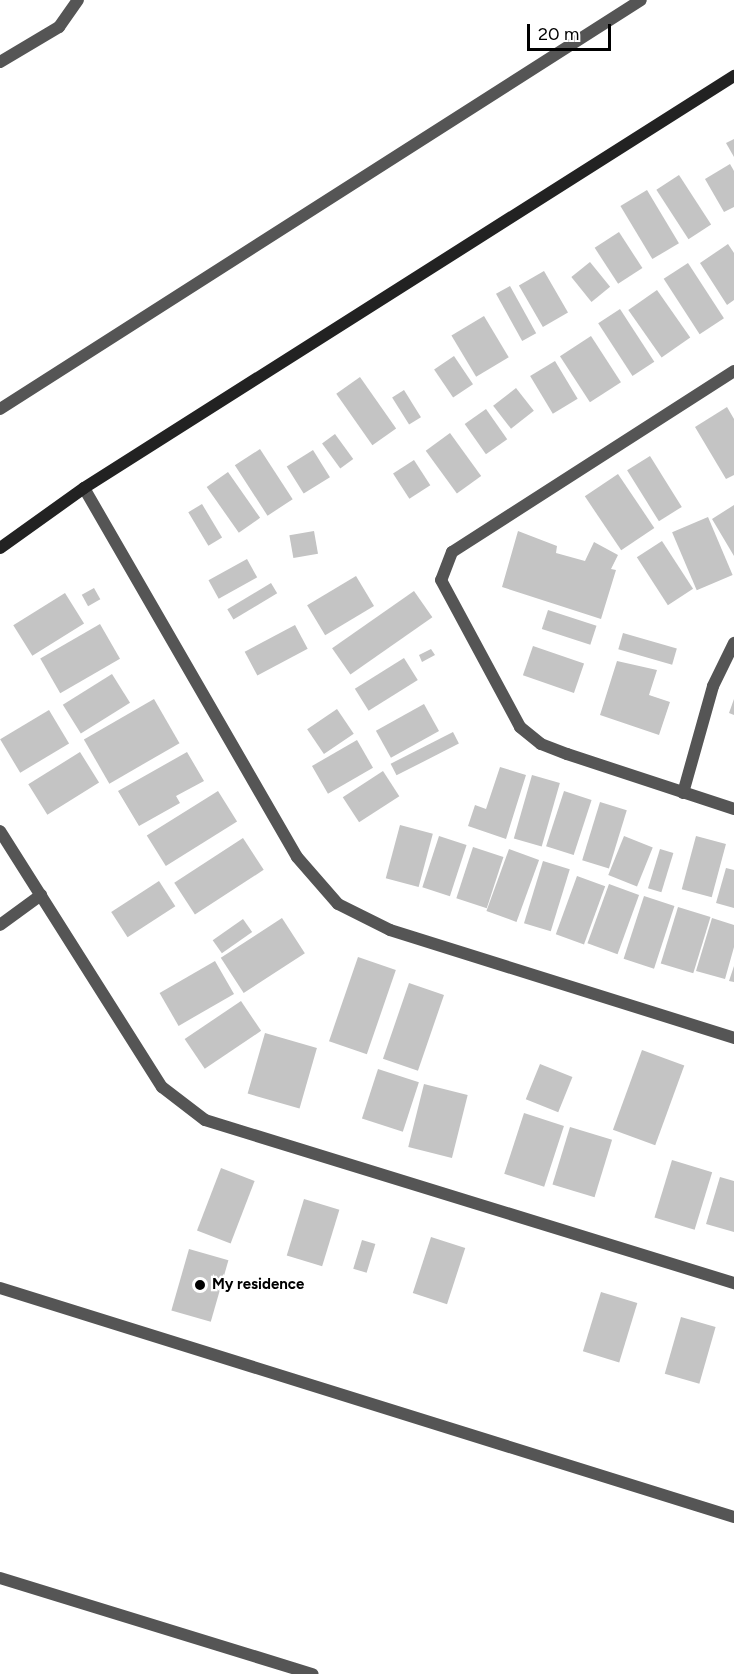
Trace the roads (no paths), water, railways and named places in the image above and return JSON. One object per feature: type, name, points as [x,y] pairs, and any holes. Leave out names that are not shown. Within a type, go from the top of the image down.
[{"type":"street","points":[[0,62],[59,27],[78,0]]},
{"type":"street","points":[[0,409],[641,0]]},
{"type":"street","points":[[0,548],[84,488],[734,76]]},
{"type":"street","points":[[734,371],[452,552],[441,580],[520,728],[541,744],[734,809]]},
{"type":"street","points":[[84,488],[297,857],[338,904],[390,930],[734,1038]]},
{"type":"street","points":[[683,793],[713,686],[734,643]]},
{"type":"street","points":[[0,831],[162,1087],[205,1120],[734,1283]]},
{"type":"street","points":[[0,925],[41,895]]},
{"type":"street","points":[[0,1288],[734,1517]]},
{"type":"street","points":[[0,1578],[313,1674]]},
{"type":"place","name":"My residence","points":[[200,1285]]}]
